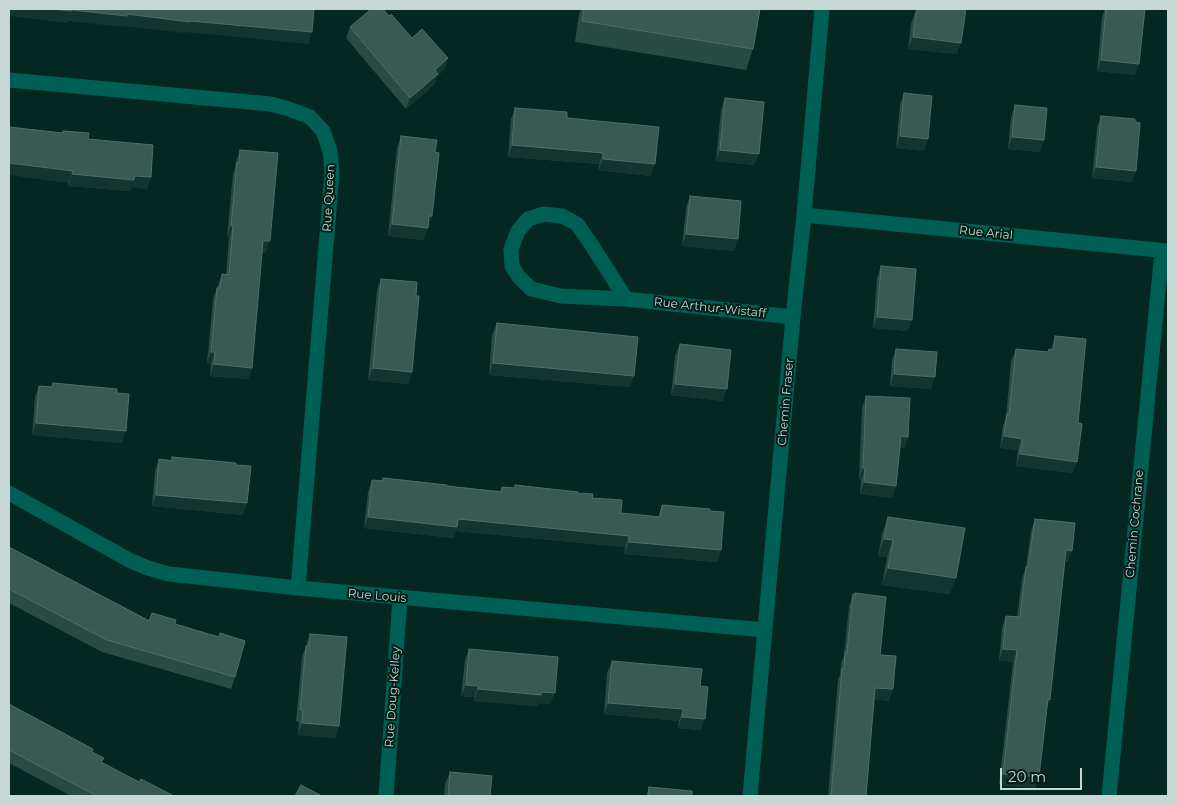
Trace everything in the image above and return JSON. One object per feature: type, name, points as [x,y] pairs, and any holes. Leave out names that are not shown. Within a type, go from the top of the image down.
[{"type":"street","name":"Chemin Fraser","points":[[750,796],[822,9]]},
{"type":"street","name":"Rue Queen","points":[[9,80],[271,104],[310,117],[323,131],[330,151],[332,173],[298,588]]},
{"type":"street","name":"Rue Arthur-Wistaff","points":[[626,299],[592,244],[577,224],[562,216],[544,214],[528,219],[518,231],[511,249],[512,266],[519,277],[531,288],[562,296],[626,299],[793,317]]},
{"type":"street","name":"Rue Arial","points":[[804,214],[1165,251]]},
{"type":"street","name":"Chemin Cochrane","points":[[1109,796],[1165,251]]},
{"type":"street","name":"Rue Louis","points":[[9,493],[129,560],[169,574],[400,598],[766,630]]},
{"type":"street","name":"Rue Doug-Kelley","points":[[386,796],[400,598]]},
{"type":"building","points":[[51,9],[314,9],[312,32],[190,22],[127,14],[127,16]]},
{"type":"building","points":[[371,9],[383,9],[389,16],[391,14],[412,38],[422,29],[448,58],[435,70],[438,74],[410,98],[350,27]]},
{"type":"building","points":[[584,9],[760,9],[753,49],[582,21]]},
{"type":"building","points":[[918,9],[966,9],[961,43],[913,37]]},
{"type":"building","points":[[1106,9],[1145,9],[1139,64],[1101,60]]},
{"type":"building","points":[[904,93],[932,96],[928,139],[900,136]]},
{"type":"building","points":[[725,98],[764,102],[759,154],[720,150]]},
{"type":"building","points":[[1015,105],[1047,108],[1044,140],[1012,137]]},
{"type":"building","points":[[515,108],[567,112],[567,118],[659,127],[655,164],[603,159],[603,153],[512,145]]},
{"type":"building","points":[[1101,116],[1135,119],[1135,122],[1140,123],[1136,171],[1096,167]]},
{"type":"building","points":[[9,127],[63,133],[63,131],[89,133],[88,139],[153,145],[151,177],[135,176],[134,180],[72,174],[73,171],[9,163]]},
{"type":"building","points":[[401,136],[437,140],[435,152],[439,153],[432,216],[429,216],[428,228],[392,224]]},
{"type":"building","points":[[240,150],[278,153],[270,241],[263,241],[252,368],[214,364],[215,352],[211,352],[217,288],[220,288],[222,274],[229,275],[233,226],[231,226],[237,162],[239,163]]},
{"type":"building","points":[[690,196],[741,201],[738,239],[686,234]]},
{"type":"building","points":[[881,266],[916,269],[912,320],[877,317]]},
{"type":"building","points":[[381,279],[417,282],[416,296],[419,296],[412,372],[373,368]]},
{"type":"building","points":[[497,323],[638,337],[634,376],[493,363]]},
{"type":"building","points":[[1055,336],[1086,339],[1078,423],[1082,424],[1077,462],[1020,454],[1022,439],[1004,436],[1007,413],[1009,414],[1016,349],[1048,352],[1049,349],[1054,350]]},
{"type":"building","points":[[680,344],[731,350],[727,389],[675,384]]},
{"type":"building","points":[[896,349],[937,352],[935,377],[894,374]]},
{"type":"building","points":[[53,383],[117,389],[117,393],[129,394],[126,431],[36,423],[39,386],[52,387]]},
{"type":"building","points":[[866,396],[910,398],[908,437],[901,436],[896,486],[864,482]]},
{"type":"building","points":[[172,457],[251,466],[247,503],[156,495],[159,459],[172,461]]},
{"type":"building","points":[[383,478],[501,492],[502,487],[515,488],[515,485],[593,494],[592,498],[622,500],[621,513],[660,517],[662,505],[710,509],[710,511],[724,512],[721,550],[629,542],[629,536],[458,519],[457,527],[368,517],[372,480],[383,481]]},
{"type":"building","points":[[888,517],[965,528],[956,578],[888,568],[893,540],[884,539]]},
{"type":"building","points":[[1035,519],[1075,523],[1072,551],[1066,550],[1050,700],[1048,699],[1039,777],[1003,774],[1017,650],[1003,649],[1006,616],[1020,617],[1026,567],[1028,567]]},
{"type":"building","points":[[9,547],[149,621],[152,613],[176,620],[175,624],[219,637],[220,633],[245,641],[235,677],[107,640],[9,589]]},
{"type":"building","points":[[855,593],[886,597],[880,655],[896,656],[893,689],[875,688],[866,796],[831,796],[842,669],[844,669],[845,652],[847,652],[853,594],[855,595]]},
{"type":"building","points":[[310,634],[347,637],[339,726],[302,723],[303,710],[300,710],[306,646],[309,646]]},
{"type":"building","points":[[469,649],[558,657],[555,693],[541,692],[541,695],[478,689],[478,686],[466,685]]},
{"type":"building","points":[[612,661],[702,669],[700,686],[708,687],[705,719],[682,717],[683,709],[608,703]]},
{"type":"building","points":[[9,704],[93,749],[92,752],[104,758],[101,762],[139,782],[141,779],[174,796],[97,796],[9,750]]},
{"type":"building","points":[[450,772],[492,776],[490,796],[448,796]]},
{"type":"building","points":[[301,785],[322,796],[295,796]]},
{"type":"building","points":[[649,787],[692,791],[692,796],[648,796]]}]
